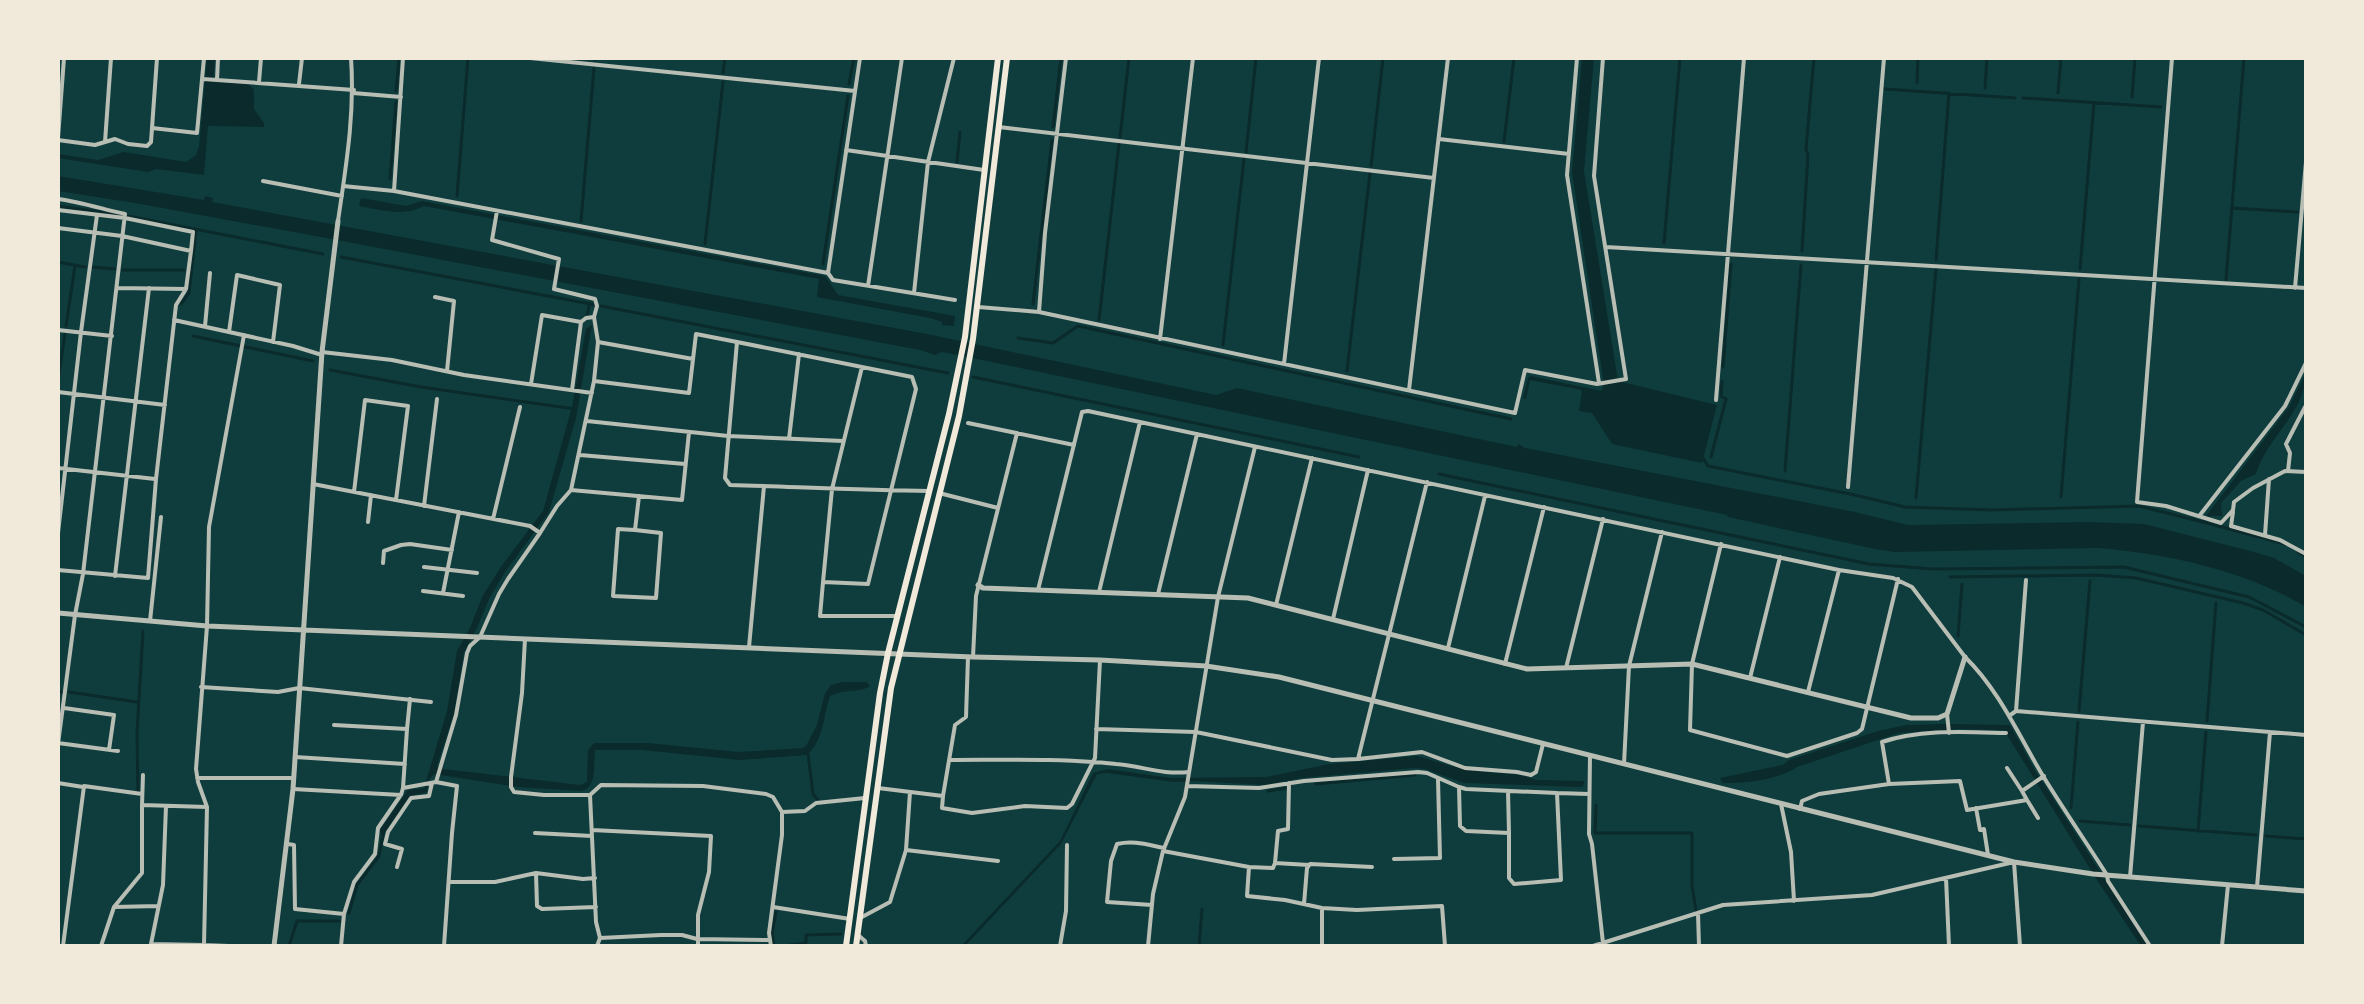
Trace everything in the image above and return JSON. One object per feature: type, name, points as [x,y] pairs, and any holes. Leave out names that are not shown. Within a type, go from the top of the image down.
[{"type":"main road","points":[[846,946],[888,653],[965,337],[998,58]]},
{"type":"main road","points":[[856,946],[891,688],[969,364],[1007,58]]},
{"type":"street","points":[[64,58],[58,139],[95,145],[115,139],[147,146],[151,142],[157,58]]},
{"type":"street","points":[[105,142],[111,58]]},
{"type":"street","points":[[152,128],[197,133],[204,58]]},
{"type":"street","points":[[216,80],[218,58]]},
{"type":"street","points":[[259,82],[261,58]]},
{"type":"street","points":[[299,84],[302,58]]},
{"type":"street","points":[[274,946],[294,778],[322,354],[352,130],[354,91],[351,58]]},
{"type":"street","points":[[394,191],[403,58]]},
{"type":"street","points":[[530,58],[855,91]]},
{"type":"street","points":[[860,58],[828,273],[833,280],[955,300]]},
{"type":"street","points":[[868,286],[902,58]]},
{"type":"street","points":[[914,293],[928,162],[954,58]]},
{"type":"street","points":[[1039,312],[1066,58]]},
{"type":"street","points":[[1160,339],[1193,58]]},
{"type":"street","points":[[1284,364],[1319,58]]},
{"type":"street","points":[[1409,390],[1448,58]]},
{"type":"street","points":[[1577,58],[1567,175],[1601,383]]},
{"type":"street","points":[[978,307],[1039,312],[1515,413],[1525,370],[1601,383],[1626,379],[1593,163],[1603,58]]},
{"type":"street","points":[[1716,400],[1744,58]]},
{"type":"street","points":[[1848,487],[1884,58]]},
{"type":"street","points":[[2172,58],[2137,502],[2166,506],[2221,523],[2233,510]]},
{"type":"street","points":[[204,79],[299,84],[401,97]]},
{"type":"street","points":[[999,127],[1434,178]]},
{"type":"street","points":[[1439,139],[1569,154]]},
{"type":"street","points":[[846,150],[984,170]]},
{"type":"street","points":[[2295,288],[2306,162]]},
{"type":"street","points":[[263,181],[342,196]]},
{"type":"street","points":[[343,186],[394,191],[828,273]]},
{"type":"street","points":[[58,199],[84,202],[92,207],[125,214],[96,472],[58,743],[118,751]]},
{"type":"street","points":[[58,210],[125,218],[193,232],[186,289],[176,305],[174,320],[148,578],[58,570]]},
{"type":"street","points":[[397,867],[402,849],[385,844],[388,832],[411,798],[429,796],[431,782],[441,766],[456,715],[470,646],[539,532],[571,490],[594,381],[598,342],[595,299],[554,289],[559,259],[492,240],[497,212]]},
{"type":"street","points":[[58,533],[97,215]]},
{"type":"street","points":[[58,228],[122,236],[191,251]]},
{"type":"street","points":[[1606,247],[2306,288]]},
{"type":"street","points":[[205,327],[210,273]]},
{"type":"street","points":[[229,332],[237,275],[280,285],[273,342]]},
{"type":"street","points":[[117,288],[186,289]]},
{"type":"street","points":[[115,576],[149,288]]},
{"type":"street","points":[[435,297],[454,301],[447,371]]},
{"type":"street","points":[[531,384],[542,315],[581,322]]},
{"type":"street","points":[[573,390],[581,322],[594,317]]},
{"type":"street","points":[[174,320],[322,354],[392,360],[592,393]]},
{"type":"street","points":[[58,330],[112,336]]},
{"type":"street","points":[[594,381],[689,393],[696,334],[912,377],[916,389],[868,584],[823,582]]},
{"type":"street","points":[[204,945],[207,807],[197,778],[207,626],[209,527],[244,335]]},
{"type":"street","points":[[598,342],[693,359]]},
{"type":"street","points":[[737,342],[725,478],[730,485],[929,491]]},
{"type":"street","points":[[789,439],[799,354]]},
{"type":"street","points":[[2204,517],[2285,406],[2306,363]]},
{"type":"street","points":[[862,367],[832,489],[820,616],[897,616]]},
{"type":"street","points":[[58,392],[165,405]]},
{"type":"street","points":[[424,506],[437,399]]},
{"type":"street","points":[[354,492],[365,400],[408,406],[396,500]]},
{"type":"street","points":[[493,519],[520,407]]},
{"type":"street","points":[[2288,471],[2290,453],[2286,444],[2304,407]]},
{"type":"street","points":[[1038,590],[1082,412],[1088,411],[1839,570],[1898,579],[1912,587],[2009,716],[2042,777],[2150,946]]},
{"type":"street","points":[[587,421],[728,436],[843,441]]},
{"type":"street","points":[[1099,592],[1140,422]]},
{"type":"street","points":[[968,423],[1074,445]]},
{"type":"street","points":[[571,490],[682,500],[689,432]]},
{"type":"street","points":[[1017,433],[978,585],[966,717],[955,725],[942,808],[972,813],[1025,806],[1067,808],[1072,804],[1093,763],[1100,660]]},
{"type":"street","points":[[1158,594],[1197,434]]},
{"type":"street","points":[[1148,946],[1152,905],[1164,850],[1185,797],[1218,597],[1255,447]]},
{"type":"street","points":[[580,455],[686,464]]},
{"type":"street","points":[[1276,605],[1312,458]]},
{"type":"street","points":[[58,468],[156,479]]},
{"type":"street","points":[[1333,619],[1368,470]]},
{"type":"street","points":[[2306,472],[2288,471],[2269,479],[2234,502],[2231,526],[2280,540],[2306,553]]},
{"type":"street","points":[[2265,535],[2269,479]]},
{"type":"street","points":[[1358,759],[1427,482]]},
{"type":"street","points":[[313,484],[530,526],[539,532]]},
{"type":"street","points":[[749,647],[764,486]]},
{"type":"street","points":[[939,493],[998,508]]},
{"type":"street","points":[[368,522],[371,495]]},
{"type":"street","points":[[635,530],[639,496]]},
{"type":"street","points":[[1448,648],[1485,496]]},
{"type":"street","points":[[1505,664],[1544,507]]},
{"type":"street","points":[[443,593],[459,512]]},
{"type":"street","points":[[150,621],[161,517]]},
{"type":"street","points":[[1566,669],[1603,519]]},
{"type":"street","points":[[618,529],[635,530],[661,533],[656,598],[613,596],[618,529]]},
{"type":"street","points":[[1624,764],[1629,666],[1662,532]]},
{"type":"street","points":[[1721,544],[1692,664],[1689,727],[1691,732],[1787,756],[1862,729],[1898,579]]},
{"type":"street","points":[[383,563],[384,551],[401,545],[452,550]]},
{"type":"street","points":[[1750,678],[1780,557]]},
{"type":"street","points":[[424,567],[477,573]]},
{"type":"street","points":[[1808,693],[1839,570]]},
{"type":"street","points":[[2016,711],[2026,580]]},
{"type":"street","points":[[978,585],[983,588],[1248,598],[1536,670],[1692,664],[1911,718],[1938,718],[1947,714]]},
{"type":"street","points":[[423,591],[463,596]]},
{"type":"street","points":[[58,613],[207,626],[1206,666],[1279,677],[2014,862],[2093,874],[2306,891]]},
{"type":"street","points":[[525,639],[522,693],[511,777],[514,792],[590,795],[601,785],[703,786],[766,794],[773,797],[782,812],[770,943],[697,939],[682,935],[600,938]]},
{"type":"street","points":[[1949,732],[1947,714],[1965,657]]},
{"type":"street","points":[[201,687],[278,692],[299,688],[431,702]]},
{"type":"street","points":[[341,946],[344,914],[354,882],[375,854],[378,828],[403,788],[410,698]]},
{"type":"street","points":[[64,708],[114,715],[109,750]]},
{"type":"street","points":[[2009,716],[2016,711],[2306,735]]},
{"type":"street","points":[[2130,877],[2143,722]]},
{"type":"street","points":[[334,725],[407,729]]},
{"type":"street","points":[[1096,729],[1196,732],[1332,760],[1422,752],[1465,768],[1531,775],[1536,772],[1543,744]]},
{"type":"street","points":[[1889,784],[1882,742],[1899,736],[1949,732],[2006,733]]},
{"type":"street","points":[[2257,887],[2270,732]]},
{"type":"street","points":[[1590,755],[1589,834],[1603,943]]},
{"type":"street","points":[[295,757],[405,764]]},
{"type":"street","points":[[949,760],[1118,764],[1170,774],[1189,774]]},
{"type":"street","points":[[2007,768],[2038,818]]},
{"type":"street","points":[[1187,785],[1259,788],[1418,772],[1466,789],[1589,794]]},
{"type":"street","points":[[101,946],[114,907],[142,873],[143,775]]},
{"type":"street","points":[[2022,791],[2042,777]]},
{"type":"street","points":[[197,778],[294,778]]},
{"type":"street","points":[[1394,859],[1440,858],[1438,778]]},
{"type":"street","points":[[1800,809],[1802,801],[1819,794],[1889,784],[1960,781],[1967,810],[2027,800]]},
{"type":"street","points":[[403,788],[431,782],[457,786],[444,946]]},
{"type":"street","points":[[58,783],[142,794]]},
{"type":"street","points":[[1152,905],[1107,902],[1111,861],[1117,844],[1132,841],[1249,867],[1273,868],[1278,831],[1288,829],[1289,783]]},
{"type":"street","points":[[63,946],[84,787]]},
{"type":"street","points":[[1459,787],[1460,826],[1466,831],[1509,833]]},
{"type":"street","points":[[876,788],[943,796]]},
{"type":"street","points":[[293,789],[401,795]]},
{"type":"street","points":[[1508,791],[1509,878],[1514,884],[1561,880],[1557,793]]},
{"type":"street","points":[[859,918],[890,902],[906,850],[910,792]]},
{"type":"street","points":[[590,795],[596,922],[600,938],[597,946]]},
{"type":"street","points":[[782,812],[805,811],[816,803],[865,798]]},
{"type":"street","points":[[1781,804],[1791,852],[1794,901]]},
{"type":"street","points":[[142,805],[207,807]]},
{"type":"street","points":[[166,806],[163,885],[151,945],[229,946]]},
{"type":"street","points":[[1976,808],[1980,830],[1984,829],[1988,855]]},
{"type":"street","points":[[535,833],[711,836],[709,872],[698,915],[698,946]]},
{"type":"street","points":[[288,844],[294,845],[295,909],[344,914]]},
{"type":"street","points":[[1060,946],[1066,911],[1067,845]]},
{"type":"street","points":[[906,850],[998,861]]},
{"type":"street","points":[[1593,946],[1723,905],[1872,895],[2014,862]]},
{"type":"street","points":[[2014,862],[2020,946]]},
{"type":"street","points":[[1275,863],[1372,867]]},
{"type":"street","points":[[1304,904],[1309,865]]},
{"type":"street","points":[[1249,867],[1247,896],[1322,908],[1357,910],[1442,906],[1445,946]]},
{"type":"street","points":[[449,882],[495,882],[536,873],[595,878]]},
{"type":"street","points":[[536,873],[537,906],[542,909],[596,907]]},
{"type":"street","points":[[1946,878],[1949,946]]},
{"type":"street","points":[[2222,946],[2228,885]]},
{"type":"street","points":[[114,907],[158,906]]},
{"type":"street","points":[[773,907],[850,919]]},
{"type":"street","points":[[1322,908],[1322,946]]},
{"type":"street","points":[[1698,913],[1699,946]]},
{"type":"street","points":[[857,935],[866,946]]},
{"type":"water","points":[[207,58],[215,58],[213,82],[249,84],[254,90],[254,109],[264,127],[208,126],[204,175],[156,169],[148,172],[58,158],[58,154],[98,160],[124,152],[186,162],[196,155],[199,147]]},
{"type":"water","points":[[1582,58],[1594,58],[1584,171],[1618,381],[1717,405],[1702,463],[1612,444],[1592,413],[1579,411],[1582,390],[1530,380],[1526,399],[1523,398],[1531,376],[1601,391],[1604,385],[1572,172]]},
{"type":"water","points":[[58,176],[204,200],[205,196],[213,198],[212,202],[927,334],[1216,395],[1237,388],[1908,525],[2144,524],[2274,558],[2306,576],[2306,607],[2232,574],[2179,560],[2125,551],[2098,548],[1895,552],[1875,549],[1727,515],[958,355],[942,352],[935,355],[337,240],[58,191]]},
{"type":"water","points":[[361,198],[406,206],[422,201],[825,276],[838,295],[955,316],[954,326],[942,325],[942,322],[930,318],[817,297],[819,279],[424,206],[393,212],[359,206]]},
{"type":"water","points":[[592,325],[576,418],[549,512],[505,572],[464,652],[454,714],[437,766],[580,785],[587,782],[588,750],[594,743],[648,743],[738,752],[803,748],[817,725],[825,693],[831,685],[866,682],[870,686],[830,696],[820,735],[807,755],[740,760],[643,750],[595,750],[593,780],[582,791],[518,787],[434,774],[428,781],[427,792],[410,796],[385,832],[383,842],[380,830],[408,790],[424,788],[447,711],[457,651],[483,595],[543,511],[572,407],[586,329]]},
{"type":"water","points":[[2306,372],[2300,400],[2268,449],[2256,474],[2241,481],[2221,503],[2222,516],[2203,520],[2289,407]]},
{"type":"water","points":[[1906,725],[2010,725],[2036,772],[2148,946],[2141,946],[2097,880],[2004,730],[1899,733],[1772,778],[1723,783],[1720,778],[1783,765],[1789,760],[1878,731]]},
{"type":"water","points":[[1417,756],[1465,770],[1520,775],[1536,780],[1584,781],[1583,787],[1464,783],[1415,768],[1301,778],[1265,785],[1173,782],[1097,774],[1061,844],[965,946],[961,946],[1060,841],[1093,773],[1108,769],[1170,778],[1266,777],[1329,764]]},
{"type":"waterway","points":[[396,91],[399,58]]},
{"type":"waterway","points":[[457,196],[468,58]]},
{"type":"waterway","points":[[723,73],[725,58]]},
{"type":"waterway","points":[[849,84],[854,58]]},
{"type":"waterway","points":[[1053,127],[1061,58]]},
{"type":"waterway","points":[[1120,137],[1129,58]]},
{"type":"waterway","points":[[1246,152],[1256,58]]},
{"type":"waterway","points":[[1371,166],[1383,58]]},
{"type":"waterway","points":[[1504,142],[1514,58]]},
{"type":"waterway","points":[[1664,243],[1680,58]]},
{"type":"waterway","points":[[1802,251],[1814,58]]},
{"type":"waterway","points":[[1917,83],[1918,58]]},
{"type":"waterway","points":[[1985,88],[1987,58]]},
{"type":"waterway","points":[[2058,93],[2061,58]]},
{"type":"waterway","points":[[2132,97],[2135,58]]},
{"type":"waterway","points":[[2226,280],[2244,58]]},
{"type":"waterway","points":[[581,221],[594,68]]},
{"type":"waterway","points":[[705,244],[723,82]]},
{"type":"waterway","points":[[1885,89],[2015,98]]},
{"type":"waterway","points":[[1936,260],[1949,93]]},
{"type":"waterway","points":[[823,264],[848,96]]},
{"type":"waterway","points":[[2023,98],[2161,107]]},
{"type":"waterway","points":[[390,179],[396,102]]},
{"type":"waterway","points":[[2080,269],[2094,103]]},
{"type":"waterway","points":[[957,162],[960,132]]},
{"type":"waterway","points":[[1033,304],[1052,140]]},
{"type":"waterway","points":[[1099,320],[1119,144]]},
{"type":"waterway","points":[[1223,345],[1244,159]]},
{"type":"waterway","points":[[1347,371],[1370,173]]},
{"type":"waterway","points":[[58,206],[122,215]]},
{"type":"waterway","points":[[2232,208],[2298,212]]},
{"type":"waterway","points":[[128,216],[323,254]]},
{"type":"waterway","points":[[181,304],[189,293],[196,231]]},
{"type":"waterway","points":[[341,257],[596,305]]},
{"type":"waterway","points":[[58,262],[85,267]]},
{"type":"waterway","points":[[1723,367],[1731,264]]},
{"type":"waterway","points":[[1785,471],[1801,265]]},
{"type":"waterway","points":[[66,326],[75,266]]},
{"type":"waterway","points":[[91,267],[115,269]]},
{"type":"waterway","points":[[1916,498],[1936,269]]},
{"type":"waterway","points":[[122,270],[184,270]]},
{"type":"waterway","points":[[2061,497],[2079,279]]},
{"type":"waterway","points":[[587,315],[590,303]]},
{"type":"waterway","points":[[601,306],[948,373]]},
{"type":"waterway","points":[[1018,338],[1053,343],[1078,326],[1511,419]]},
{"type":"waterway","points":[[58,381],[65,333]]},
{"type":"waterway","points":[[193,336],[313,361]]},
{"type":"waterway","points":[[330,370],[421,387],[575,409]]},
{"type":"waterway","points":[[973,377],[1359,457]]},
{"type":"waterway","points":[[1711,457],[1726,399],[1721,396],[1722,381]]},
{"type":"waterway","points":[[1702,456],[1708,466],[1905,507],[1992,510],[2139,506],[2203,522],[2205,519]]},
{"type":"waterway","points":[[1439,474],[1869,564],[1933,569],[2124,567],[2249,597],[2306,627]]},
{"type":"waterway","points":[[2203,522],[2285,544]]},
{"type":"waterway","points":[[2298,552],[2306,557]]},
{"type":"waterway","points":[[1950,577],[2096,575],[2136,578],[2243,603],[2263,610],[2306,635]]},
{"type":"waterway","points":[[2079,711],[2090,581]]},
{"type":"waterway","points":[[1958,636],[1962,584]]},
{"type":"waterway","points":[[2207,721],[2216,603]]},
{"type":"waterway","points":[[138,791],[137,733],[143,631]]},
{"type":"waterway","points":[[69,692],[137,702]]},
{"type":"waterway","points":[[2071,808],[2078,722]]},
{"type":"waterway","points":[[2198,831],[2206,732]]},
{"type":"waterway","points":[[808,754],[813,794],[818,800]]},
{"type":"waterway","points":[[1316,784],[1415,775]]},
{"type":"waterway","points":[[1268,791],[1287,788]]},
{"type":"waterway","points":[[1596,805],[1595,833],[1692,833],[1692,886],[1696,910]]},
{"type":"waterway","points":[[2080,821],[2130,825]]},
{"type":"waterway","points":[[2139,826],[2256,835]]},
{"type":"waterway","points":[[2266,836],[2306,839]]},
{"type":"waterway","points":[[349,913],[357,885],[379,856],[382,839]]},
{"type":"waterway","points":[[1199,946],[1202,909]]},
{"type":"waterway","points":[[774,946],[772,933],[776,912]]},
{"type":"waterway","points":[[289,946],[297,921],[340,921]]},
{"type":"waterway","points":[[783,946],[806,943],[806,935],[841,934]]}]
